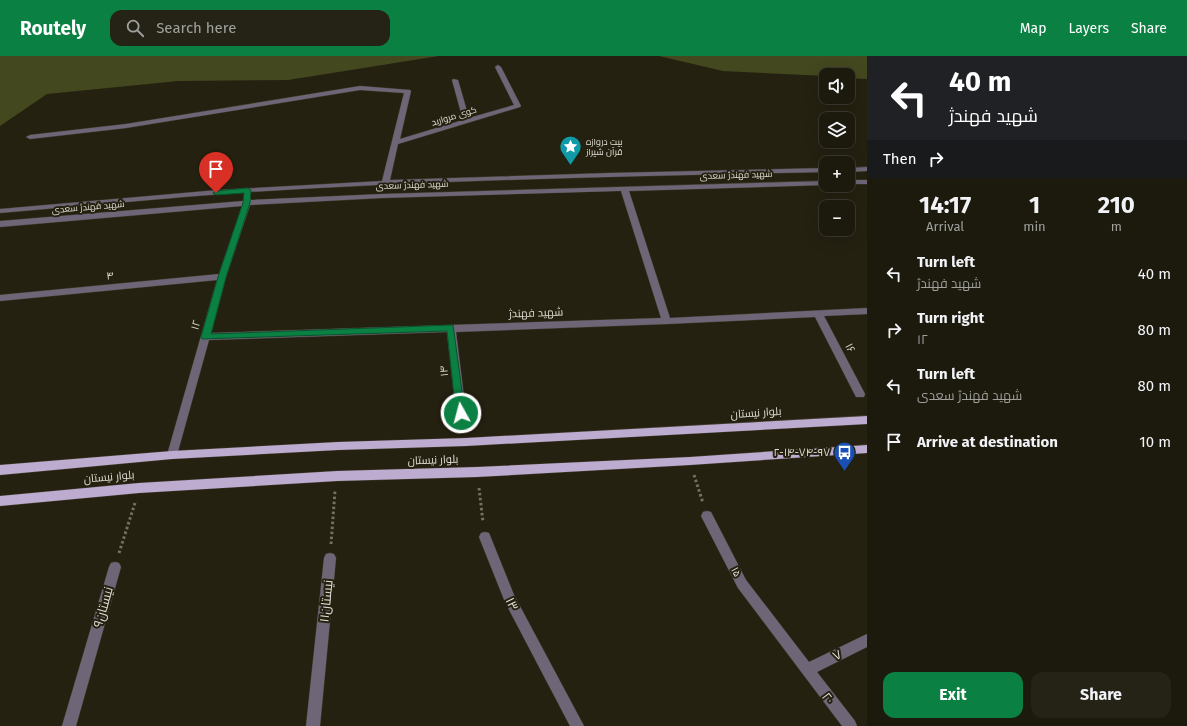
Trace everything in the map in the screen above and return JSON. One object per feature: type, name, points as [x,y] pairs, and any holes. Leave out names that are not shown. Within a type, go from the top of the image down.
[{"type":"main road","name":"بلوار نیستان","points":[[0,470],[172,455],[338,446],[466,442],[867,420]]},
{"type":"main road","name":"بلوار نیستان","points":[[0,500],[139,488],[337,476],[477,472],[690,461],[867,449]]},
{"type":"street","name":"کوی مروارید","points":[[395,143],[518,106],[498,67]]},
{"type":"street","points":[[455,80],[467,122]]},
{"type":"street","points":[[30,137],[126,126],[360,88],[408,91],[385,183]]},
{"type":"street","points":[[855,170],[867,169]]},
{"type":"street","name":"شهید فهندژ سعدی","points":[[0,211],[247,190],[385,183],[609,175],[819,170]]},
{"type":"street","points":[[855,182],[867,182]]},
{"type":"street","name":"شهید فهندژ سعدی","points":[[0,224],[247,203],[382,196],[819,183]]},
{"type":"street","points":[[624,188],[667,321]]},
{"type":"street","name":"۱۲","points":[[172,455],[222,277],[247,203],[247,190]]},
{"type":"street","name":"۴","points":[[0,298],[222,277]]},
{"type":"street","name":"شهید فهندژ","points":[[205,337],[667,321],[818,313],[867,312]]},
{"type":"street","name":"۱۶","points":[[818,313],[860,394]]},
{"type":"street","name":"۱۴","points":[[450,328],[461,413]]},
{"type":"street","name":"۱۵","points":[[707,516],[742,584],[807,670]]},
{"type":"street","name":"۱۳","points":[[485,537],[509,598],[577,726]]},
{"type":"street","name":"۱۱نیستان","points":[[313,726],[330,558]]},
{"type":"street","name":"۹نیستان","points":[[69,726],[114,567]]},
{"type":"street","name":"۷","points":[[807,670],[867,640]]},
{"type":"street","name":"۲۰","points":[[807,670],[850,726]]},
{"type":"path","points":[[690,461],[707,516]]},
{"type":"path","points":[[477,472],[485,537]]},
{"type":"path","points":[[330,558],[337,476]]},
{"type":"path","points":[[114,567],[139,488]]},
{"type":"green space","points":[[0,56],[439,56],[288,80],[178,81],[47,94],[0,126]]},
{"type":"green space","points":[[659,56],[867,56],[867,79],[855,78],[855,68],[819,68],[819,76],[723,71]]},
{"type":"place","name":"بیت دروازه قرآن شیراز","points":[[571,166]]},
{"type":"place","name":"۲-۱۴-۷۴-۹۷","points":[[845,472]]},
{"type":"route","points":[[216,193],[247,190],[247,203],[222,277],[205,337],[450,328],[461,413]]}]
